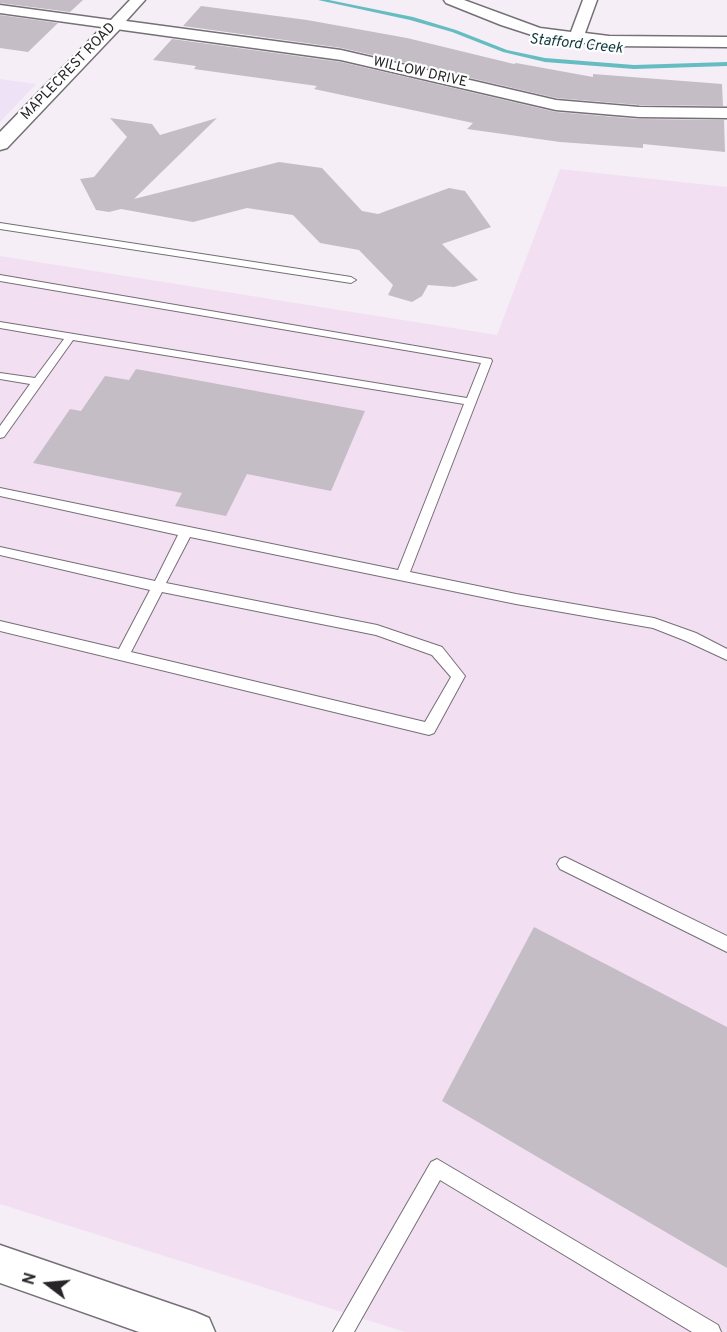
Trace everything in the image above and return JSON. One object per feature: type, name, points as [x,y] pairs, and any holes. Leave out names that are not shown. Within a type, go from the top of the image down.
[{"type":"street","name":"MAPLECREST ROAD","points":[[0,144],[138,0]]},
{"type":"street","points":[[451,0],[538,32],[609,41],[727,42]]},
{"type":"street","points":[[576,37],[591,0]]},
{"type":"street","name":"WILLOW DRIVE","points":[[0,9],[341,55],[556,105],[639,112],[727,113]]},
{"type":"street","points":[[0,1264],[195,1332]]},
{"type":"lane","points":[[0,226],[351,280]]},
{"type":"lane","points":[[0,279],[487,361],[402,575]]},
{"type":"lane","points":[[0,325],[471,402]]},
{"type":"lane","points":[[0,434],[70,337]]},
{"type":"lane","points":[[0,376],[37,382]]},
{"type":"lane","points":[[0,492],[516,599],[654,623],[727,655]]},
{"type":"lane","points":[[123,655],[160,587],[186,532]]},
{"type":"lane","points":[[0,551],[160,587],[377,630],[437,651],[458,676],[429,729],[0,626]]},
{"type":"lane","points":[[565,864],[727,944]]},
{"type":"lane","points":[[343,1332],[437,1168],[711,1332]]},
{"type":"shaded area","points":[[0,79],[36,84],[0,122]]},
{"type":"shaded area","points":[[560,169],[727,187],[727,1332],[405,1332],[0,1204],[0,256],[497,335]]},
{"type":"building","points":[[0,0],[83,0],[70,12],[0,3]]},
{"type":"building","points":[[201,6],[307,20],[407,38],[514,64],[593,77],[593,74],[722,84],[723,106],[639,105],[556,98],[342,48],[183,26]]},
{"type":"building","points":[[0,15],[58,23],[28,52],[0,48]]},
{"type":"building","points":[[172,39],[341,62],[556,112],[639,119],[724,120],[725,152],[643,144],[643,148],[560,142],[467,129],[473,123],[314,89],[317,86],[194,69],[196,66],[153,60]]},
{"type":"building","points":[[110,118],[152,124],[160,135],[217,118],[134,199],[279,162],[322,168],[362,211],[378,214],[449,188],[465,191],[491,227],[442,244],[478,280],[454,287],[428,285],[422,296],[412,302],[388,295],[393,285],[359,250],[320,243],[293,215],[247,208],[193,222],[121,209],[109,212],[96,210],[80,179],[94,177],[127,137]]},
{"type":"building","points":[[136,369],[365,411],[331,491],[247,474],[226,516],[175,506],[182,493],[33,463],[70,409],[81,411],[105,376],[129,380]]},
{"type":"building","points":[[534,927],[727,1027],[727,1268],[442,1101]]},
{"type":"waterway","name":"Stafford Creek","points":[[321,0],[411,18],[454,31],[505,51],[545,60],[634,67],[727,64]]}]
